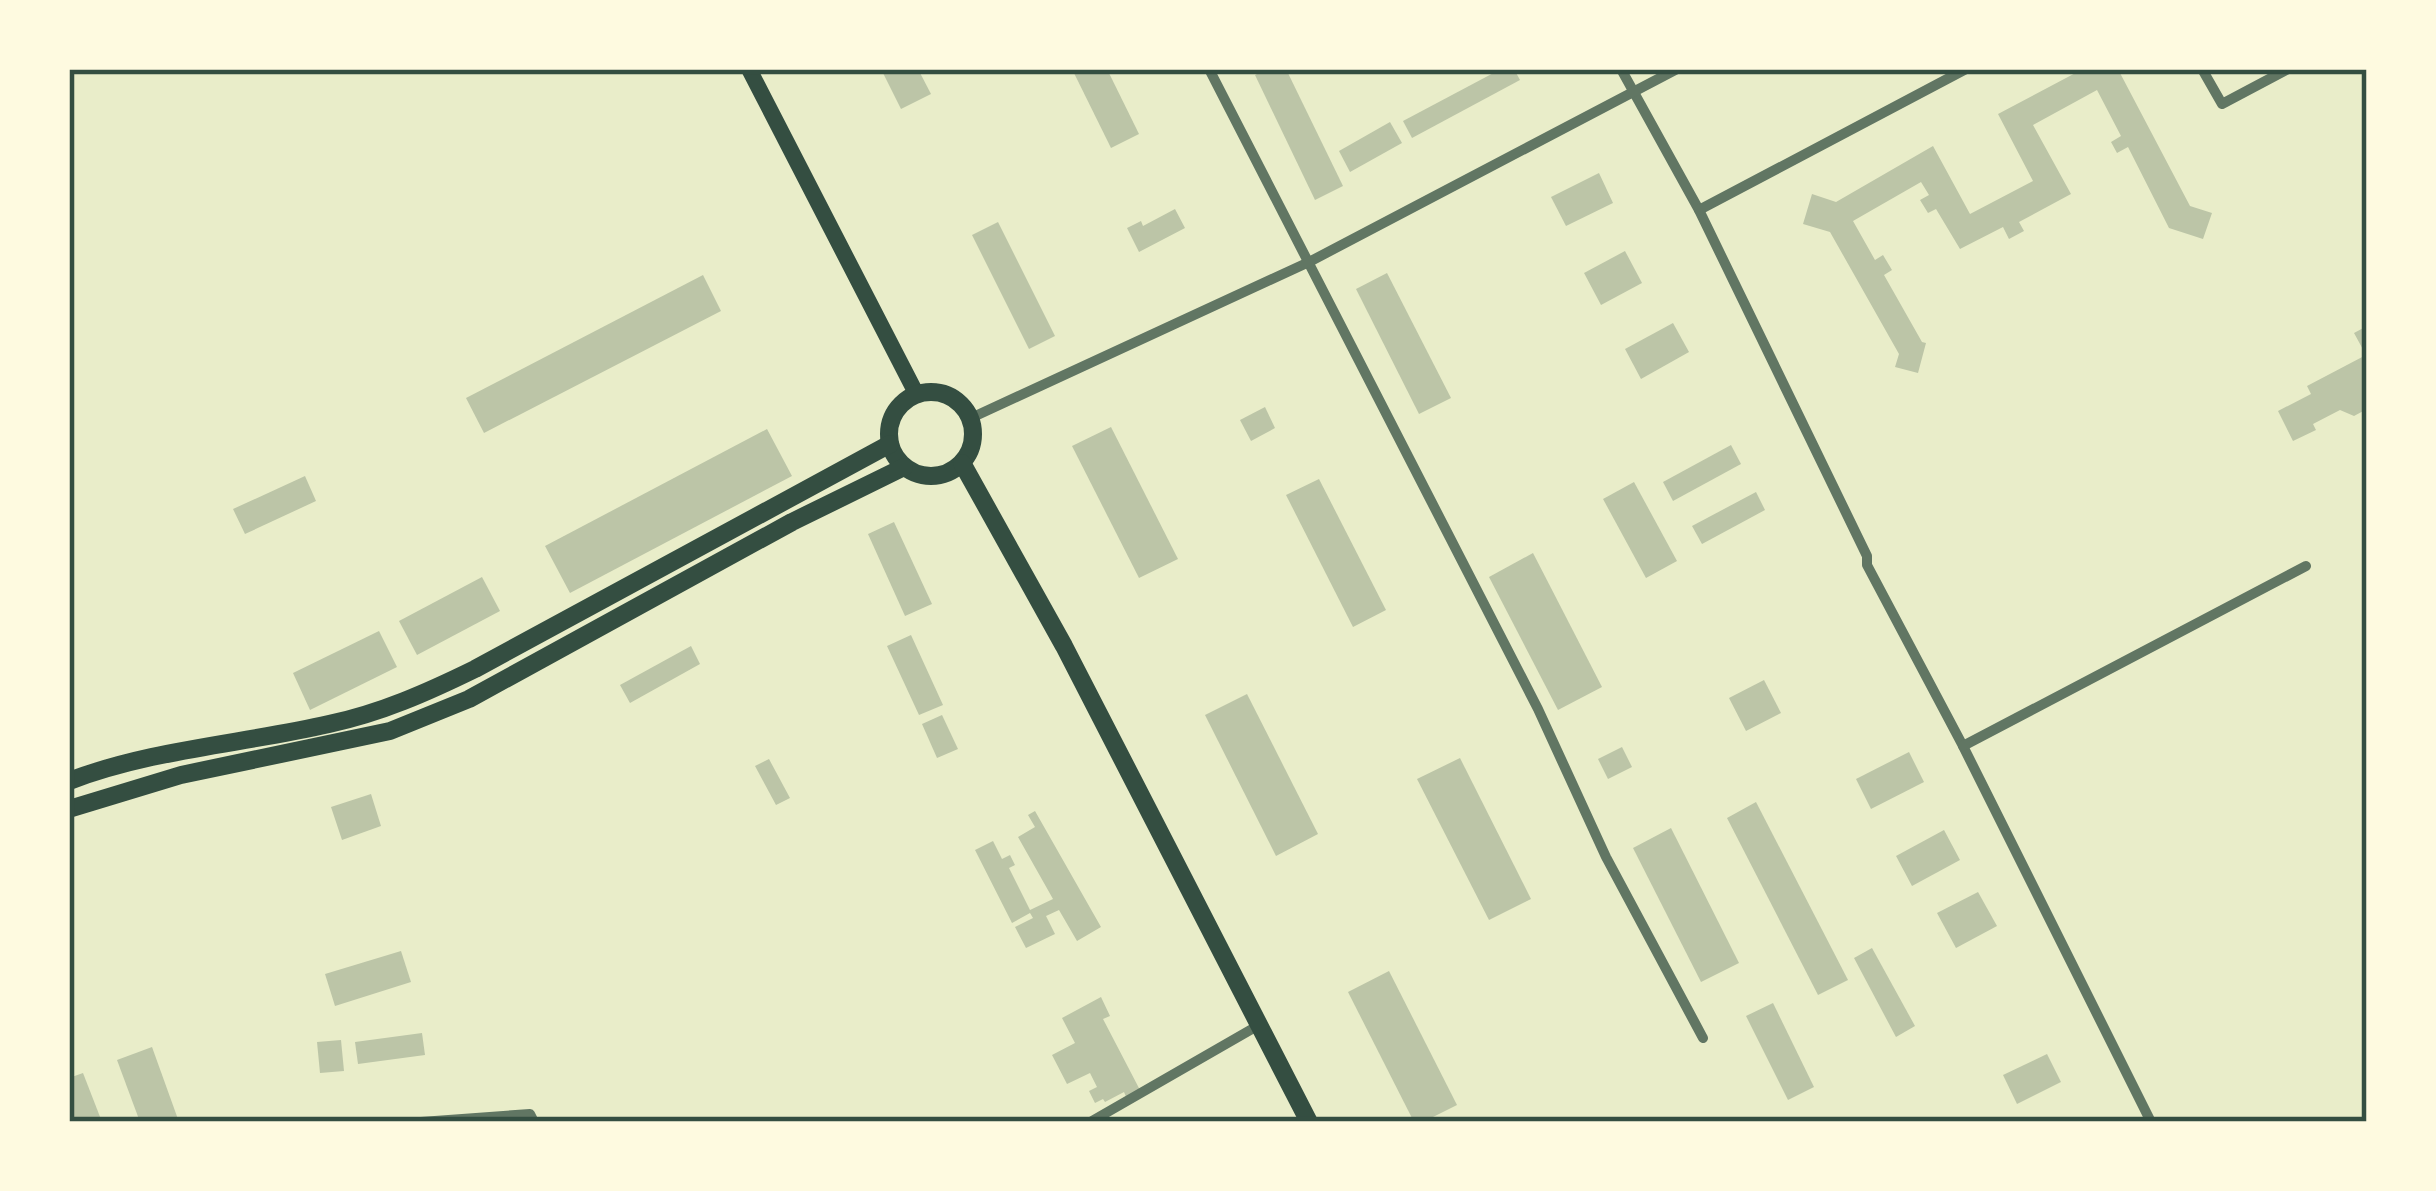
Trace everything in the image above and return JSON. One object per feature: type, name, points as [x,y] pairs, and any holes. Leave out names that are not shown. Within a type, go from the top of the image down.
[{"type":"main road","points":[[749,69],[917,395]]},
{"type":"main road","points":[[939,392],[952,397],[971,418],[972,446],[962,463],[943,475],[929,477],[904,467],[890,444],[892,417],[917,395],[939,392]]},
{"type":"main road","points":[[69,781],[115,764],[330,724],[416,698],[890,444]]},
{"type":"main road","points":[[962,463],[1064,646],[1310,1121]]},
{"type":"main road","points":[[69,809],[181,775],[390,731],[430,715],[469,699],[792,522],[904,467]]},
{"type":"street","points":[[1209,69],[1702,1038]]},
{"type":"street","points":[[1621,69],[1699,210],[1868,566],[1964,746],[2151,1122]]},
{"type":"street","points":[[971,418],[1310,262],[1677,69]]},
{"type":"street","points":[[1699,210],[1966,69]]},
{"type":"street","points":[[2202,69],[2222,104],[2288,69]]},
{"type":"street","points":[[1964,746],[2306,566]]},
{"type":"street","points":[[1093,1121],[1258,1025]]},
{"type":"street","points":[[421,1122],[530,1114],[534,1122]]},
{"type":"building","points":[[881,69],[918,69],[931,94],[901,109]]},
{"type":"building","points":[[1072,69],[1107,69],[1139,134],[1111,148]]},
{"type":"building","points":[[1267,69],[1286,69],[1343,186],[1315,200],[1255,75]]},
{"type":"building","points":[[1501,69],[1514,69],[1520,80],[1412,138],[1403,121]]},
{"type":"building","points":[[2083,69],[2121,69],[2190,206],[2212,213],[2203,239],[2169,228],[2128,147],[2117,153],[2111,142],[2121,136],[2097,90],[2033,125],[2071,194],[2019,222],[2024,231],[2009,239],[2003,227],[1960,249],[1936,209],[1928,213],[1920,200],[1929,195],[1921,182],[1853,221],[1875,260],[1883,255],[1892,270],[1884,275],[1926,343],[1918,373],[1895,367],[1899,354],[1830,232],[1803,224],[1812,194],[1836,202],[1933,146],[1970,214],[2033,181],[1998,114]]},
{"type":"building","points":[[1390,122],[1402,143],[1350,172],[1339,151]]},
{"type":"building","points":[[1599,173],[1613,203],[1566,226],[1551,197]]},
{"type":"building","points":[[1175,209],[1185,228],[1139,252],[1127,228],[1141,221],[1143,226]]},
{"type":"building","points":[[998,222],[1055,336],[1029,349],[972,235]]},
{"type":"building","points":[[1625,251],[1642,283],[1601,305],[1584,273]]},
{"type":"building","points":[[1387,273],[1451,398],[1419,414],[1356,289]]},
{"type":"building","points":[[703,275],[721,311],[484,433],[466,398]]},
{"type":"building","points":[[1673,323],[1689,352],[1641,379],[1625,349]]},
{"type":"building","points":[[2367,326],[2367,409],[2354,416],[2340,410],[2293,441],[2278,411],[2311,394],[2307,386],[2366,355],[2354,333]]},
{"type":"building","points":[[1265,407],[1275,428],[1251,441],[1240,420]]},
{"type":"building","points":[[1111,427],[1178,559],[1139,578],[1072,446]]},
{"type":"building","points":[[767,429],[792,476],[570,593],[545,546]]},
{"type":"building","points":[[1731,445],[1741,464],[1673,501],[1663,482]]},
{"type":"building","points":[[305,476],[316,501],[245,534],[233,509]]},
{"type":"building","points":[[1319,479],[1386,610],[1353,627],[1286,495]]},
{"type":"building","points":[[1634,482],[1677,561],[1646,578],[1603,499]]},
{"type":"building","points":[[1756,492],[1765,510],[1702,544],[1692,526]]},
{"type":"building","points":[[894,522],[932,604],[905,616],[868,534]]},
{"type":"building","points":[[1533,553],[1602,687],[1558,710],[1489,577]]},
{"type":"building","points":[[482,577],[500,611],[417,655],[399,621]]},
{"type":"building","points":[[379,631],[397,667],[310,710],[293,673]]},
{"type":"building","points":[[911,635],[943,705],[919,715],[887,646]]},
{"type":"building","points":[[691,646],[700,664],[630,703],[620,685]]},
{"type":"building","points":[[1764,680],[1781,713],[1746,731],[1729,698]]},
{"type":"building","points":[[1247,694],[1318,834],[1276,856],[1205,715]]},
{"type":"building","points":[[942,715],[958,749],[937,758],[922,724]]},
{"type":"building","points":[[1622,747],[1632,767],[1608,779],[1598,759]]},
{"type":"building","points":[[1909,752],[1924,782],[1871,809],[1856,779]]},
{"type":"building","points":[[1460,758],[1531,899],[1489,920],[1417,779]]},
{"type":"building","points":[[769,759],[790,798],[776,805],[755,766]]},
{"type":"building","points":[[371,794],[381,826],[342,840],[331,807]]},
{"type":"building","points":[[1756,802],[1848,980],[1818,995],[1727,818]]},
{"type":"building","points":[[1035,811],[1101,927],[1077,941],[1059,910],[1046,916],[1055,934],[1026,948],[1015,927],[1033,918],[1030,913],[1012,923],[975,850],[993,841],[1002,859],[1010,855],[1015,865],[1009,868],[1030,910],[1053,899],[1018,837],[1035,827],[1028,815]]},
{"type":"building","points":[[1671,828],[1739,963],[1701,982],[1633,848]]},
{"type":"building","points":[[1944,830],[1960,860],[1912,886],[1896,856]]},
{"type":"building","points":[[1978,892],[1997,926],[1956,948],[1937,913]]},
{"type":"building","points":[[1872,948],[1915,1026],[1896,1037],[1854,958]]},
{"type":"building","points":[[401,951],[411,982],[335,1006],[325,974]]},
{"type":"building","points":[[1389,971],[1457,1105],[1423,1122],[1414,1122],[1348,992]]},
{"type":"building","points":[[1101,997],[1110,1016],[1103,1019],[1141,1092],[1127,1099],[1124,1092],[1095,1103],[1089,1091],[1097,1087],[1090,1073],[1067,1084],[1052,1055],[1075,1043],[1062,1018]]},
{"type":"building","points":[[1773,1003],[1814,1087],[1788,1100],[1746,1016]]},
{"type":"building","points":[[422,1033],[425,1055],[358,1064],[355,1042]]},
{"type":"building","points":[[341,1040],[344,1071],[320,1073],[317,1042]]},
{"type":"building","points":[[152,1047],[179,1122],[140,1122],[117,1060]]},
{"type":"building","points":[[2047,1054],[2061,1082],[2017,1104],[2003,1075]]},
{"type":"building","points":[[83,1073],[102,1122],[69,1122],[69,1078]]}]
